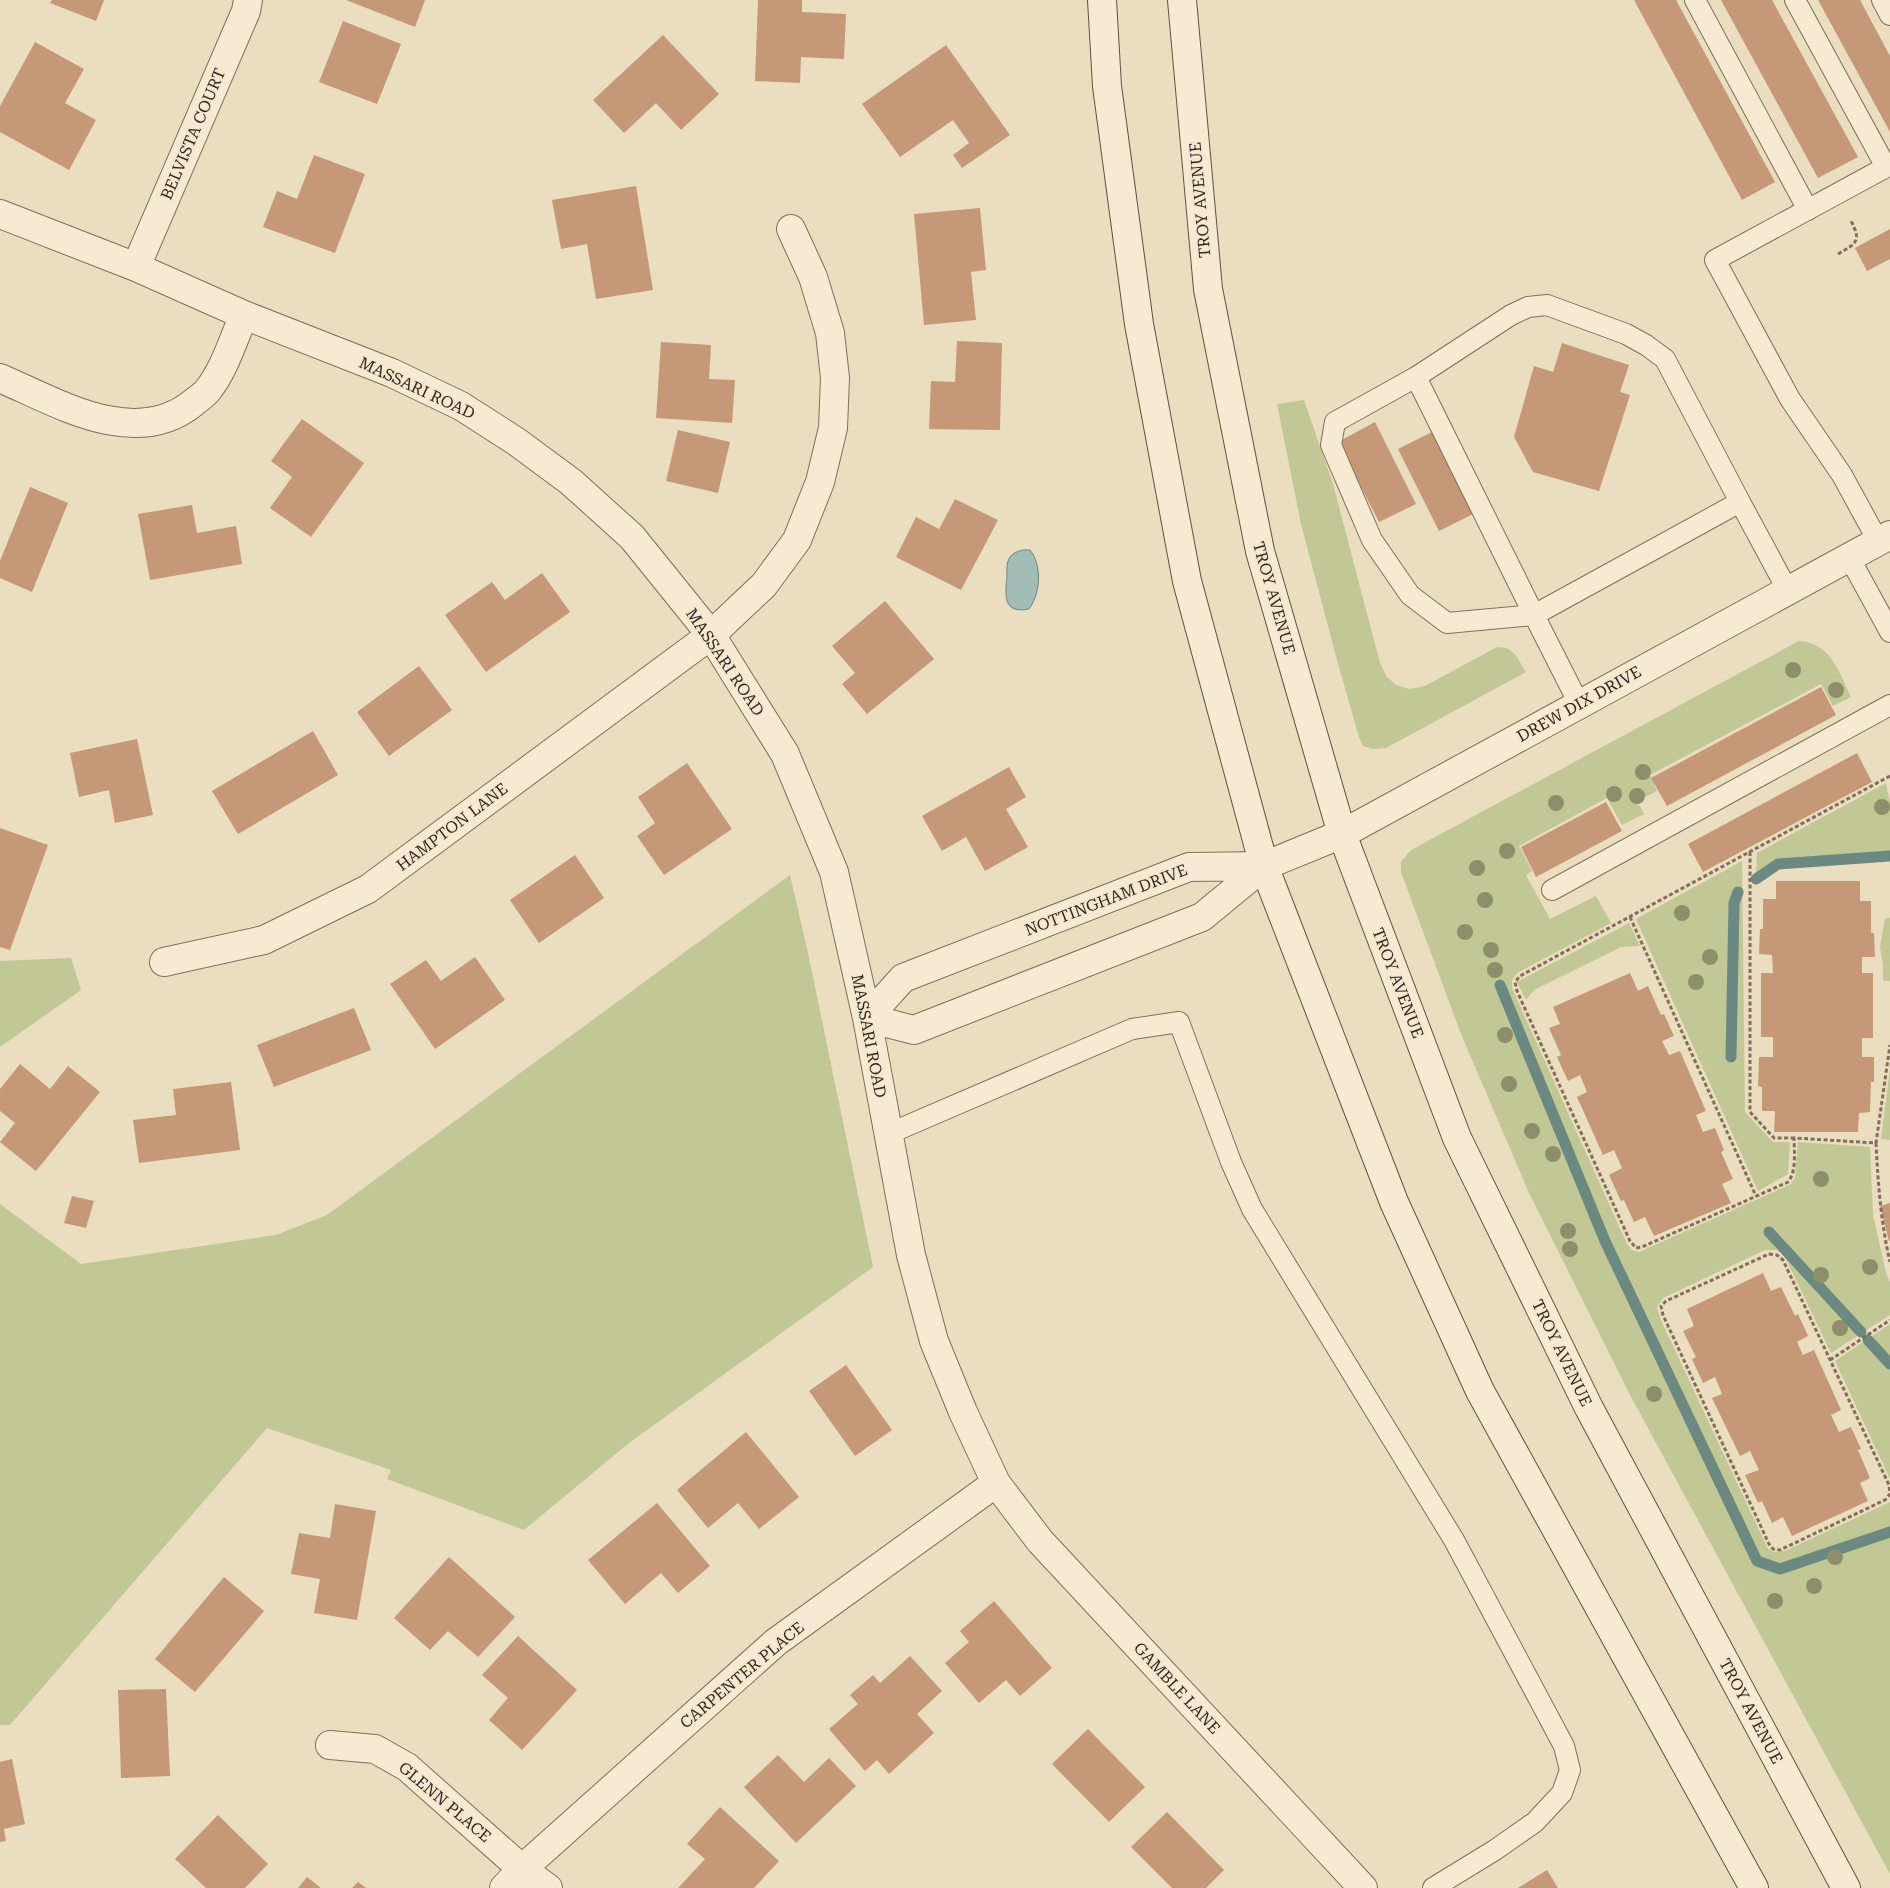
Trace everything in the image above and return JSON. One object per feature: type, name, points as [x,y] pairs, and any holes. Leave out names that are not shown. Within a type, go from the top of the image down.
[{"type":"street","name":"BELVISTA COURT","points":[[136,267],[242,20],[248,0]]},
{"type":"street","points":[[1102,0],[1107,86],[1140,334],[1187,581],[1264,866],[1394,1202],[1480,1390],[1754,1888]]},
{"type":"street","name":"TROY AVENUE","points":[[1182,0],[1208,289],[1260,551],[1342,834],[1457,1138],[1589,1408],[1846,1888]]},
{"type":"street","name":"MASSARI ROAD","points":[[0,214],[136,267],[244,314],[392,373],[461,406],[517,442],[571,482],[632,537],[711,635],[786,754],[834,872],[867,1018],[911,1255],[934,1341],[963,1412],[996,1483]]},
{"type":"street","name":"HAMPTON LANE","points":[[164,962],[264,940],[368,889],[711,635],[764,586],[797,540],[820,482],[833,428],[835,378],[830,333],[813,277],[791,229]]},
{"type":"street","points":[[0,378],[93,417],[126,423],[157,422],[182,412],[206,392],[221,371],[244,314]]},
{"type":"street","name":"DREW DIX DRIVE","points":[[1264,866],[1342,834],[1884,538]]},
{"type":"street","points":[[867,1018],[914,1030],[1202,917],[1264,866]]},
{"type":"street","name":"NOTTINGHAM DRIVE","points":[[867,1018],[903,978],[1180,870],[1189,867],[1264,866]]},
{"type":"street","name":"CARPENTER PLACE","points":[[504,1888],[522,1868],[776,1642],[996,1483]]},
{"type":"street","name":"GAMBLE LANE","points":[[996,1483],[1040,1541],[1363,1888]]},
{"type":"street","name":"GLENN PLACE","points":[[330,1745],[375,1750],[407,1767],[522,1868],[548,1888]]},
{"type":"lane","points":[[1695,0],[1808,210]]},
{"type":"lane","points":[[1795,0],[1888,166],[1715,260],[1790,399],[1884,538]]},
{"type":"lane","points":[[1882,0],[1890,15]]},
{"type":"lane","points":[[1740,502],[1534,615],[1447,623],[1410,595],[1372,540],[1331,445],[1335,422],[1416,377],[1511,315],[1528,307],[1547,305],[1626,334],[1646,345],[1665,359],[1788,591]]},
{"type":"lane","points":[[1416,377],[1579,704]]},
{"type":"lane","points":[[1849,557],[1890,632]]},
{"type":"lane","points":[[1552,890],[1890,705]]},
{"type":"lane","points":[[888,1134],[1132,1029],[1179,1022],[1231,1162],[1252,1209],[1454,1540],[1564,1746],[1570,1770],[1562,1793],[1535,1822],[1495,1850],[1434,1888]]},
{"type":"path","points":[[1837,194],[1857,232],[1857,241],[1853,246],[1838,254]]},
{"type":"path","points":[[1794,1138],[1791,1178],[1788,1182],[1636,1248],[1630,1241],[1515,982],[1520,976],[1890,776]]},
{"type":"path","points":[[1750,852],[1750,1112],[1774,1138],[1876,1143]]},
{"type":"path","points":[[1630,917],[1756,1196]]},
{"type":"path","points":[[1890,1045],[1876,1143],[1882,1229],[1890,1262]]},
{"type":"path","points":[[1769,1254],[1777,1255],[1783,1260],[1830,1360],[1890,1486],[1890,1494],[1885,1500],[1780,1550],[1773,1549],[1667,1324],[1661,1306],[1666,1301],[1769,1254]]},
{"type":"path","points":[[1830,1360],[1890,1320]]},
{"type":"green space","points":[[1304,400],[1333,484],[1380,663],[1387,677],[1396,685],[1410,689],[1425,686],[1497,647],[1512,651],[1526,672],[1386,748],[1373,749],[1363,746],[1359,737],[1301,524],[1277,404]]},
{"type":"green space","points":[[1799,641],[1819,647],[1826,653],[1832,660],[1851,697],[1833,706],[1821,684],[1650,775],[1657,791],[1637,801],[1644,814],[1622,825],[1607,798],[1519,846],[1532,871],[1526,875],[1550,919],[1596,896],[1611,923],[1517,973],[1512,980],[1512,988],[1627,1244],[1632,1250],[1639,1252],[1791,1184],[1795,1178],[1798,1142],[1870,1147],[1873,1215],[1886,1273],[1890,1282],[1890,1315],[1831,1353],[1784,1255],[1777,1250],[1765,1250],[1663,1298],[1657,1307],[1660,1318],[1768,1549],[1774,1552],[1785,1551],[1890,1502],[1890,1874],[1629,1393],[1529,1193],[1461,1034],[1401,872],[1401,862],[1411,850]]},
{"type":"green space","points":[[1886,783],[1890,802],[1890,851],[1888,853],[1775,861],[1756,874],[1757,853]]},
{"type":"green space","points":[[1742,861],[1745,1112],[1773,1142],[1790,1142],[1788,1174],[1758,1191],[1636,919]]},
{"type":"green space","points":[[790,875],[873,1267],[629,1443],[524,1530],[387,1479],[391,1470],[267,1428],[10,1725],[0,1725],[0,1204],[81,1264],[276,1235],[327,1215]]},
{"type":"green space","points":[[1885,918],[1890,918],[1890,981],[1883,981],[1880,947]]},
{"type":"green space","points":[[1629,923],[1640,946],[1621,947],[1534,990],[1526,1000],[1517,982]]},
{"type":"green space","points":[[71,958],[81,990],[0,1047],[0,961]]},
{"type":"green space","points":[[1890,1068],[1890,1140],[1881,1139]]},
{"type":"green space","points":[[1890,1324],[1890,1479],[1835,1361]]},
{"type":"water","points":[[1030,550],[1037,563],[1038,587],[1029,609],[1021,610],[1010,606],[1006,597],[1006,590],[1009,559],[1014,553]]},
{"type":"building","points":[[52,0],[104,0],[96,21],[50,3]]},
{"type":"building","points":[[346,0],[425,0],[415,27]]},
{"type":"building","points":[[758,0],[802,0],[802,12],[846,14],[844,59],[801,57],[800,83],[755,81]]},
{"type":"building","points":[[1634,0],[1676,0],[1775,182],[1742,200]]},
{"type":"building","points":[[1721,0],[1772,0],[1858,157],[1818,178]]},
{"type":"building","points":[[1818,0],[1860,0],[1890,56],[1890,132]]},
{"type":"building","points":[[343,21],[401,44],[377,104],[319,82]]},
{"type":"building","points":[[663,35],[719,94],[681,130],[656,103],[624,133],[593,100]]},
{"type":"building","points":[[35,42],[84,69],[65,103],[96,120],[69,170],[0,132],[0,106]]},
{"type":"building","points":[[946,45],[1010,135],[962,168],[953,155],[969,143],[953,120],[900,157],[862,104]]},
{"type":"building","points":[[314,155],[365,174],[335,253],[263,227],[277,191],[297,199]]},
{"type":"building","points":[[636,186],[653,290],[596,299],[587,244],[561,249],[552,200]]},
{"type":"building","points":[[980,208],[986,270],[971,272],[976,320],[924,325],[914,214]]},
{"type":"building","points":[[1890,229],[1890,259],[1867,271],[1855,248]]},
{"type":"building","points":[[957,341],[1002,343],[1000,430],[929,429],[931,381],[955,382]]},
{"type":"building","points":[[661,342],[711,345],[709,379],[735,380],[732,423],[656,418]]},
{"type":"building","points":[[1562,343],[1629,365],[1620,392],[1630,395],[1599,491],[1533,472],[1514,437],[1534,366],[1553,372]]},
{"type":"building","points":[[302,419],[364,463],[311,537],[270,508],[292,477],[271,461]]},
{"type":"building","points":[[1375,422],[1416,504],[1379,522],[1338,442]]},
{"type":"building","points":[[678,430],[730,442],[718,493],[666,481]]},
{"type":"building","points":[[1436,430],[1477,512],[1439,531],[1398,449]]},
{"type":"building","points":[[30,487],[68,503],[32,592],[0,578],[0,561]]},
{"type":"building","points":[[955,499],[998,520],[961,590],[896,557],[916,517],[939,529]]},
{"type":"building","points":[[192,505],[197,533],[236,526],[242,564],[150,580],[138,514]]},
{"type":"building","points":[[542,573],[570,612],[486,672],[445,615],[492,582],[505,600]]},
{"type":"building","points":[[885,601],[934,659],[867,714],[842,684],[855,673],[832,646]]},
{"type":"building","points":[[419,666],[452,710],[389,756],[357,712]]},
{"type":"building","points":[[1821,687],[1836,715],[1667,806],[1651,778]]},
{"type":"building","points":[[313,731],[338,775],[238,834],[212,791]]},
{"type":"building","points":[[137,739],[153,815],[115,823],[109,790],[79,797],[70,753]]},
{"type":"building","points":[[1857,753],[1872,782],[1703,872],[1688,844]]},
{"type":"building","points":[[687,763],[732,829],[664,875],[637,836],[655,823],[638,797]]},
{"type":"building","points":[[1009,767],[1026,797],[1006,809],[1028,847],[985,871],[966,837],[942,851],[922,816]]},
{"type":"building","points":[[1606,802],[1622,831],[1536,877],[1521,847]]},
{"type":"building","points":[[0,828],[48,845],[10,950],[0,947]]},
{"type":"building","points":[[575,855],[604,898],[539,943],[510,900]]},
{"type":"building","points":[[1776,881],[1860,881],[1860,901],[1871,901],[1871,933],[1874,933],[1875,957],[1862,957],[1862,973],[1873,973],[1873,1038],[1862,1038],[1862,1057],[1874,1057],[1874,1082],[1871,1082],[1870,1112],[1859,1113],[1858,1132],[1774,1132],[1775,1111],[1762,1111],[1762,1087],[1758,1086],[1759,1057],[1773,1057],[1773,1037],[1761,1037],[1761,973],[1773,973],[1772,955],[1759,954],[1760,929],[1763,929],[1763,899],[1776,899]]},
{"type":"building","points":[[475,957],[505,1000],[435,1049],[390,984],[426,960],[441,981]]},
{"type":"building","points":[[1630,973],[1638,991],[1648,986],[1661,1015],[1664,1014],[1674,1036],[1662,1041],[1669,1055],[1680,1051],[1706,1111],[1696,1115],[1703,1132],[1715,1128],[1724,1150],[1721,1152],[1733,1179],[1722,1184],[1731,1203],[1654,1236],[1645,1217],[1634,1222],[1624,1200],[1621,1201],[1609,1175],[1622,1168],[1614,1150],[1603,1155],[1577,1097],[1587,1092],[1580,1075],[1568,1081],[1557,1057],[1561,1055],[1549,1028],[1560,1024],[1553,1007]]},
{"type":"building","points":[[354,1008],[371,1050],[274,1087],[257,1045]]},
{"type":"building","points":[[20,1064],[50,1089],[68,1066],[100,1092],[36,1171],[0,1142],[15,1123],[0,1111],[0,1089]]},
{"type":"building","points":[[231,1082],[240,1150],[139,1163],[133,1120],[176,1115],[173,1089]]},
{"type":"building","points":[[72,1196],[94,1201],[86,1228],[64,1223]]},
{"type":"building","points":[[1890,1203],[1890,1241],[1889,1241],[1880,1206]]},
{"type":"building","points":[[1763,1273],[1771,1291],[1781,1287],[1795,1316],[1798,1314],[1808,1336],[1797,1342],[1803,1355],[1814,1350],[1841,1410],[1831,1415],[1839,1432],[1851,1427],[1861,1449],[1858,1450],[1870,1478],[1860,1483],[1868,1501],[1792,1536],[1783,1517],[1772,1523],[1762,1501],[1758,1503],[1745,1475],[1759,1470],[1750,1451],[1740,1456],[1712,1398],[1722,1394],[1715,1377],[1703,1383],[1692,1359],[1696,1357],[1683,1331],[1694,1326],[1687,1309]]},
{"type":"building","points":[[846,1365],[892,1430],[855,1456],[809,1391]]},
{"type":"building","points":[[746,1432],[799,1497],[759,1529],[738,1503],[708,1528],[677,1490]]},
{"type":"building","points":[[657,1503],[710,1566],[678,1593],[661,1573],[625,1604],[588,1560]]},
{"type":"building","points":[[335,1504],[376,1511],[357,1620],[314,1613],[320,1579],[291,1574],[299,1533],[330,1538]]},
{"type":"building","points":[[449,1557],[515,1617],[478,1657],[448,1631],[430,1650],[394,1618]]},
{"type":"building","points":[[224,1577],[264,1611],[195,1692],[155,1659]]},
{"type":"building","points":[[994,1601],[1052,1668],[1020,1696],[1006,1680],[979,1703],[945,1663],[969,1642],[960,1631]]},
{"type":"building","points":[[518,1636],[577,1690],[522,1750],[489,1720],[508,1698],[482,1675]]},
{"type":"building","points":[[910,1656],[942,1691],[917,1714],[934,1733],[889,1774],[877,1760],[865,1771],[829,1729],[858,1704],[850,1695],[873,1675],[880,1683]]},
{"type":"building","points":[[166,1689],[170,1776],[121,1778],[118,1690]]},
{"type":"building","points":[[1088,1729],[1145,1787],[1109,1822],[1052,1764]]},
{"type":"building","points":[[778,1755],[804,1782],[829,1758],[856,1786],[796,1843],[744,1787]]},
{"type":"building","points":[[12,1759],[25,1824],[4,1829],[6,1841],[0,1842],[0,1762]]},
{"type":"building","points":[[720,1807],[779,1861],[754,1888],[678,1888],[705,1859],[687,1844]]},
{"type":"building","points":[[1167,1812],[1224,1870],[1206,1888],[1172,1888],[1131,1847]]},
{"type":"building","points":[[218,1815],[268,1864],[245,1888],[206,1888],[175,1859]]},
{"type":"building","points":[[1547,1870],[1558,1888],[1518,1888]]},
{"type":"building","points":[[307,1877],[321,1888],[298,1888]]},
{"type":"building","points":[[358,1882],[366,1888],[352,1888]]},
{"type":"waterway","points":[[1756,879],[1778,864],[1890,856]]},
{"type":"waterway","points":[[1731,1057],[1734,903],[1738,892]]},
{"type":"waterway","points":[[1500,985],[1605,1241],[1757,1561],[1780,1569],[1890,1532]]},
{"type":"waterway","points":[[1769,1232],[1861,1332]]},
{"type":"waterway","points":[[1868,1340],[1890,1364]]}]
